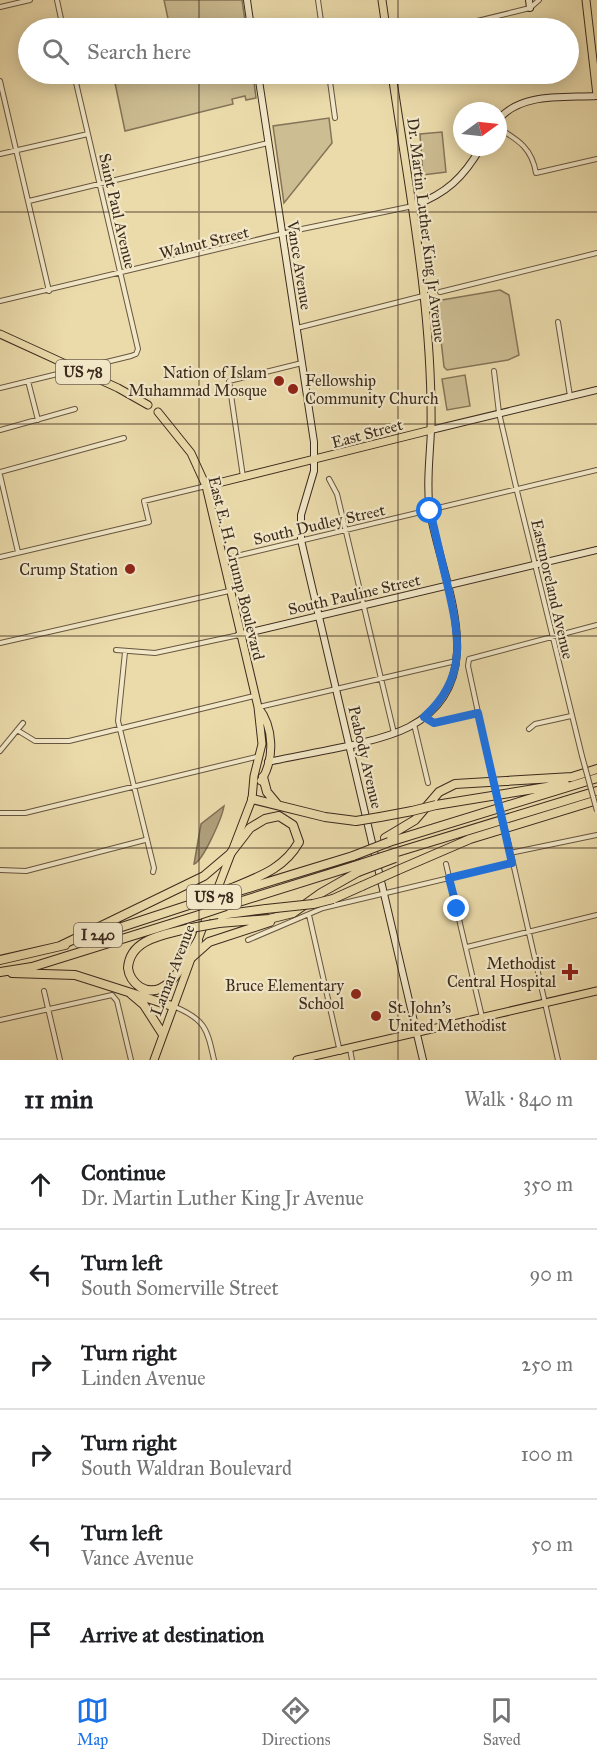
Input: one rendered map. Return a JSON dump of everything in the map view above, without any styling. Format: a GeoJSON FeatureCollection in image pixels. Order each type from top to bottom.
{"type":"FeatureCollection","features":[{"type":"Feature","properties":{"kind":"highway"},"geometry":{"type":"LineString","coordinates":[[387,840],[415,820],[439,792],[455,784],[472,781],[572,777],[597,769]]}},
{"type":"Feature","properties":{"kind":"highway"},"geometry":{"type":"LineString","coordinates":[[263,777],[267,792],[280,806]]}},
{"type":"Feature","properties":{"kind":"highway","name":"I 240"},"geometry":{"type":"LineString","coordinates":[[0,960],[60,946],[230,891],[313,868],[387,840],[597,778]]}},
{"type":"Feature","properties":{"kind":"highway"},"geometry":{"type":"LineString","coordinates":[[252,799],[356,821],[548,785],[578,783]]}},
{"type":"Feature","properties":{"kind":"highway"},"geometry":{"type":"LineString","coordinates":[[225,910],[597,791]]}},
{"type":"Feature","properties":{"kind":"highway"},"geometry":{"type":"LineString","coordinates":[[225,910],[266,909],[313,904],[333,899],[470,839],[597,800]]}},
{"type":"Feature","properties":{"kind":"highway"},"geometry":{"type":"LineString","coordinates":[[531,821],[597,806]]}},
{"type":"Feature","properties":{"kind":"highway"},"geometry":{"type":"LineString","coordinates":[[60,946],[204,876],[230,854],[250,828],[265,819],[279,816],[293,825],[298,842],[291,857],[273,870],[230,891]]}},
{"type":"Feature","properties":{"kind":"highway"},"geometry":{"type":"LineString","coordinates":[[191,958],[208,942],[293,913],[356,869]]}},
{"type":"Feature","properties":{"kind":"highway","name":"I 240"},"geometry":{"type":"LineString","coordinates":[[2,972],[32,968],[199,915],[225,910]]}},
{"type":"Feature","properties":{"kind":"highway"},"geometry":{"type":"LineString","coordinates":[[198,941],[170,982],[160,990],[146,991],[134,984],[128,968],[135,948],[151,939],[186,929],[219,923],[269,919],[293,913]]}},
{"type":"Feature","properties":{"kind":"highway"},"geometry":{"type":"LineString","coordinates":[[2,972],[17,975],[75,975],[172,1006]]}},
{"type":"Feature","properties":{"kind":"highway"},"geometry":{"type":"LineString","coordinates":[[125,990],[144,1005],[162,1034]]}},
{"type":"Feature","properties":{"kind":"main road"},"geometry":{"type":"LineString","coordinates":[[382,0],[385,18]]}},
{"type":"Feature","properties":{"kind":"main road"},"geometry":{"type":"LineString","coordinates":[[586,0],[597,95]]}},
{"type":"Feature","properties":{"kind":"main road","name":"Dr. Martin Luther King Jr Avenue"},"geometry":{"type":"LineString","coordinates":[[394,84],[413,206],[423,296],[431,388],[431,430]]}},
{"type":"Feature","properties":{"kind":"main road","name":"US 78"},"geometry":{"type":"LineString","coordinates":[[0,334],[78,369],[148,405]]}},
{"type":"Feature","properties":{"kind":"main road","name":"East E. H. Crump Boulevard"},"geometry":{"type":"LineString","coordinates":[[159,412],[191,453],[206,486],[239,635],[258,708],[262,744],[254,776],[255,789]]}},
{"type":"Feature","properties":{"kind":"main road","name":"East Street"},"geometry":{"type":"LineString","coordinates":[[206,486],[431,430]]}},
{"type":"Feature","properties":{"kind":"main road","name":"East E. H. Crump Boulevard"},"geometry":{"type":"LineString","coordinates":[[255,789],[263,777],[268,762],[270,735],[265,717],[258,708]]}},
{"type":"Feature","properties":{"kind":"main road","name":"Lamar Avenue"},"geometry":{"type":"LineString","coordinates":[[154,1060],[172,1006],[255,789]]}},
{"type":"Feature","properties":{"kind":"main road"},"geometry":{"type":"LineString","coordinates":[[297,1060],[340,1052],[597,991]]}},
{"type":"Feature","properties":{"kind":"street"},"geometry":{"type":"LineString","coordinates":[[0,7],[30,0]]}},
{"type":"Feature","properties":{"kind":"street"},"geometry":{"type":"LineString","coordinates":[[57,0],[61,18]]}},
{"type":"Feature","properties":{"kind":"street"},"geometry":{"type":"LineString","coordinates":[[247,0],[250,18]]}},
{"type":"Feature","properties":{"kind":"street"},"geometry":{"type":"LineString","coordinates":[[318,0],[321,18]]}},
{"type":"Feature","properties":{"kind":"street"},"geometry":{"type":"LineString","coordinates":[[483,18],[538,0]]}},
{"type":"Feature","properties":{"kind":"street"},"geometry":{"type":"LineString","coordinates":[[0,81],[49,291]]}},
{"type":"Feature","properties":{"kind":"street","name":"Saint Paul Avenue"},"geometry":{"type":"LineString","coordinates":[[76,84],[138,349],[136,354],[78,369]]}},
{"type":"Feature","properties":{"kind":"street","name":"Vance Avenue"},"geometry":{"type":"LineString","coordinates":[[259,84],[303,363],[315,460]]}},
{"type":"Feature","properties":{"kind":"street"},"geometry":{"type":"LineString","coordinates":[[331,84],[336,118]]}},
{"type":"Feature","properties":{"kind":"street"},"geometry":{"type":"LineString","coordinates":[[507,111],[527,101],[597,95]]}},
{"type":"Feature","properties":{"kind":"street"},"geometry":{"type":"LineString","coordinates":[[0,154],[88,134]]}},
{"type":"Feature","properties":{"kind":"street"},"geometry":{"type":"LineString","coordinates":[[507,134],[524,144],[534,160],[536,173],[597,159]]}},
{"type":"Feature","properties":{"kind":"street"},"geometry":{"type":"LineString","coordinates":[[28,201],[268,143]]}},
{"type":"Feature","properties":{"kind":"street"},"geometry":{"type":"LineString","coordinates":[[413,206],[436,196],[454,184],[476,156]]}},
{"type":"Feature","properties":{"kind":"street","name":"Walnut Street"},"geometry":{"type":"LineString","coordinates":[[0,301],[283,234],[413,206]]}},
{"type":"Feature","properties":{"kind":"street"},"geometry":{"type":"LineString","coordinates":[[440,292],[597,254]]}},
{"type":"Feature","properties":{"kind":"street"},"geometry":{"type":"LineString","coordinates":[[297,328],[423,296]]}},
{"type":"Feature","properties":{"kind":"street"},"geometry":{"type":"LineString","coordinates":[[558,322],[570,396]]}},
{"type":"Feature","properties":{"kind":"street"},"geometry":{"type":"LineString","coordinates":[[243,477],[229,381],[303,363]]}},
{"type":"Feature","properties":{"kind":"street"},"geometry":{"type":"LineString","coordinates":[[0,388],[78,369]]}},
{"type":"Feature","properties":{"kind":"street","name":"Eastmoreland Avenue"},"geometry":{"type":"LineString","coordinates":[[494,371],[499,413],[517,491],[571,716],[597,811]]}},
{"type":"Feature","properties":{"kind":"street"},"geometry":{"type":"LineString","coordinates":[[28,381],[38,420]]}},
{"type":"Feature","properties":{"kind":"street","name":"East Street"},"geometry":{"type":"LineString","coordinates":[[431,430],[597,390]]}},
{"type":"Feature","properties":{"kind":"street"},"geometry":{"type":"LineString","coordinates":[[0,430],[75,409]]}},
{"type":"Feature","properties":{"kind":"street","name":"Dr. Martin Luther King Jr Avenue"},"geometry":{"type":"LineString","coordinates":[[268,762],[394,733],[424,717],[447,690],[457,660],[458,638],[430,511],[431,430]]}},
{"type":"Feature","properties":{"kind":"street"},"geometry":{"type":"LineString","coordinates":[[0,557],[18,552],[0,474],[124,438]]}},
{"type":"Feature","properties":{"kind":"street","name":"Peabody Avenue"},"geometry":{"type":"LineString","coordinates":[[315,460],[301,515],[301,540],[423,1060]]}},
{"type":"Feature","properties":{"kind":"street","name":"South Dudley Street"},"geometry":{"type":"LineString","coordinates":[[222,560],[597,470]]}},
{"type":"Feature","properties":{"kind":"street"},"geometry":{"type":"LineString","coordinates":[[329,479],[335,489],[394,733]]}},
{"type":"Feature","properties":{"kind":"street","name":"East Street"},"geometry":{"type":"LineString","coordinates":[[18,552],[149,522],[144,501],[206,486]]}},
{"type":"Feature","properties":{"kind":"street","name":"South Pauline Street"},"geometry":{"type":"LineString","coordinates":[[116,650],[155,653],[319,617],[597,550]]}},
{"type":"Feature","properties":{"kind":"street"},"geometry":{"type":"LineString","coordinates":[[0,644],[229,591]]}},
{"type":"Feature","properties":{"kind":"street"},"geometry":{"type":"LineString","coordinates":[[558,1060],[490,768],[468,661],[471,658],[552,636],[597,626]]}},
{"type":"Feature","properties":{"kind":"street"},"geometry":{"type":"LineString","coordinates":[[125,652],[118,707],[119,730],[145,840],[154,868],[153,872]]}},
{"type":"Feature","properties":{"kind":"street"},"geometry":{"type":"LineString","coordinates":[[258,708],[457,660]]}},
{"type":"Feature","properties":{"kind":"street"},"geometry":{"type":"LineString","coordinates":[[17,729],[35,741],[46,743],[69,741],[254,696]]}},
{"type":"Feature","properties":{"kind":"street"},"geometry":{"type":"LineString","coordinates":[[424,717],[434,723],[478,713]]}},
{"type":"Feature","properties":{"kind":"street"},"geometry":{"type":"LineString","coordinates":[[530,729],[535,724],[571,716]]}},
{"type":"Feature","properties":{"kind":"street"},"geometry":{"type":"LineString","coordinates":[[0,751],[23,723]]}},
{"type":"Feature","properties":{"kind":"street"},"geometry":{"type":"LineString","coordinates":[[414,724],[428,783]]}},
{"type":"Feature","properties":{"kind":"street"},"geometry":{"type":"LineString","coordinates":[[0,813],[25,813],[260,756]]}},
{"type":"Feature","properties":{"kind":"street"},"geometry":{"type":"LineString","coordinates":[[510,853],[597,835]]}},
{"type":"Feature","properties":{"kind":"street"},"geometry":{"type":"LineString","coordinates":[[0,870],[26,872],[145,840]]}},
{"type":"Feature","properties":{"kind":"street"},"geometry":{"type":"LineString","coordinates":[[248,940],[323,908],[512,863]]}},
{"type":"Feature","properties":{"kind":"street"},"geometry":{"type":"LineString","coordinates":[[446,864],[482,1017]]}},
{"type":"Feature","properties":{"kind":"street"},"geometry":{"type":"LineString","coordinates":[[309,915],[340,1052]]}},
{"type":"Feature","properties":{"kind":"street"},"geometry":{"type":"LineString","coordinates":[[466,947],[597,915]]}},
{"type":"Feature","properties":{"kind":"street"},"geometry":{"type":"LineString","coordinates":[[44,991],[60,1060]]}},
{"type":"Feature","properties":{"kind":"street"},"geometry":{"type":"LineString","coordinates":[[0,1020],[112,995],[117,1001],[132,1060]]}},
{"type":"Feature","properties":{"kind":"street"},"geometry":{"type":"LineString","coordinates":[[172,1006],[191,1013],[208,1030],[214,1060]]}},
{"type":"Feature","properties":{"kind":"street"},"geometry":{"type":"LineString","coordinates":[[350,1049],[352,1060]]}},
{"type":"Feature","properties":{"kind":"shaded area"},"geometry":{"type":"Polygon","coordinates":[[[164,0],[242,0],[245,18],[168,18],[164,0]]]}},
{"type":"Feature","properties":{"kind":"shaded area"},"geometry":{"type":"Polygon","coordinates":[[[115,84],[254,84],[256,98],[246,100],[245,96],[232,99],[233,104],[125,131],[115,84]]]}},
{"type":"Feature","properties":{"kind":"shaded area"},"geometry":{"type":"Polygon","coordinates":[[[329,118],[332,143],[284,203],[273,126],[329,118]]]}},
{"type":"Feature","properties":{"kind":"shaded area"},"geometry":{"type":"Polygon","coordinates":[[[442,132],[446,172],[423,175],[420,134],[442,132]]]}},
{"type":"Feature","properties":{"kind":"shaded area"},"geometry":{"type":"Polygon","coordinates":[[[500,290],[509,295],[519,355],[508,360],[447,370],[444,367],[437,304],[442,300],[500,290]]]}},
{"type":"Feature","properties":{"kind":"shaded area"},"geometry":{"type":"Polygon","coordinates":[[[465,375],[470,406],[447,410],[442,379],[465,375]]]}},
{"type":"Feature","properties":{"kind":"shaded area"},"geometry":{"type":"Polygon","coordinates":[[[224,806],[207,847],[194,864],[201,824],[224,806]]]}},
{"type":"Feature","properties":{"kind":"place","name":"Nation of Islam Muhammad Mosque"},"geometry":{"type":"Point","coordinates":[279,381]}},
{"type":"Feature","properties":{"kind":"place","name":"Fellowship Community Church"},"geometry":{"type":"Point","coordinates":[293,389]}},
{"type":"Feature","properties":{"kind":"place","name":"Crump Station"},"geometry":{"type":"Point","coordinates":[130,569]}},
{"type":"Feature","properties":{"kind":"place","name":"Methodist Central Hospital"},"geometry":{"type":"Point","coordinates":[570,972]}},
{"type":"Feature","properties":{"kind":"place","name":"Bruce Elementary School"},"geometry":{"type":"Point","coordinates":[356,994]}},
{"type":"Feature","properties":{"kind":"place","name":"St. John's United Methodist"},"geometry":{"type":"Point","coordinates":[376,1016]}},
{"type":"Feature","properties":{"kind":"route"},"geometry":{"type":"LineString","coordinates":[[430,511],[456,621],[459,646],[455,670],[447,690],[442,699],[424,717],[434,723],[478,713],[512,863],[449,878],[457,909]]}}]}
